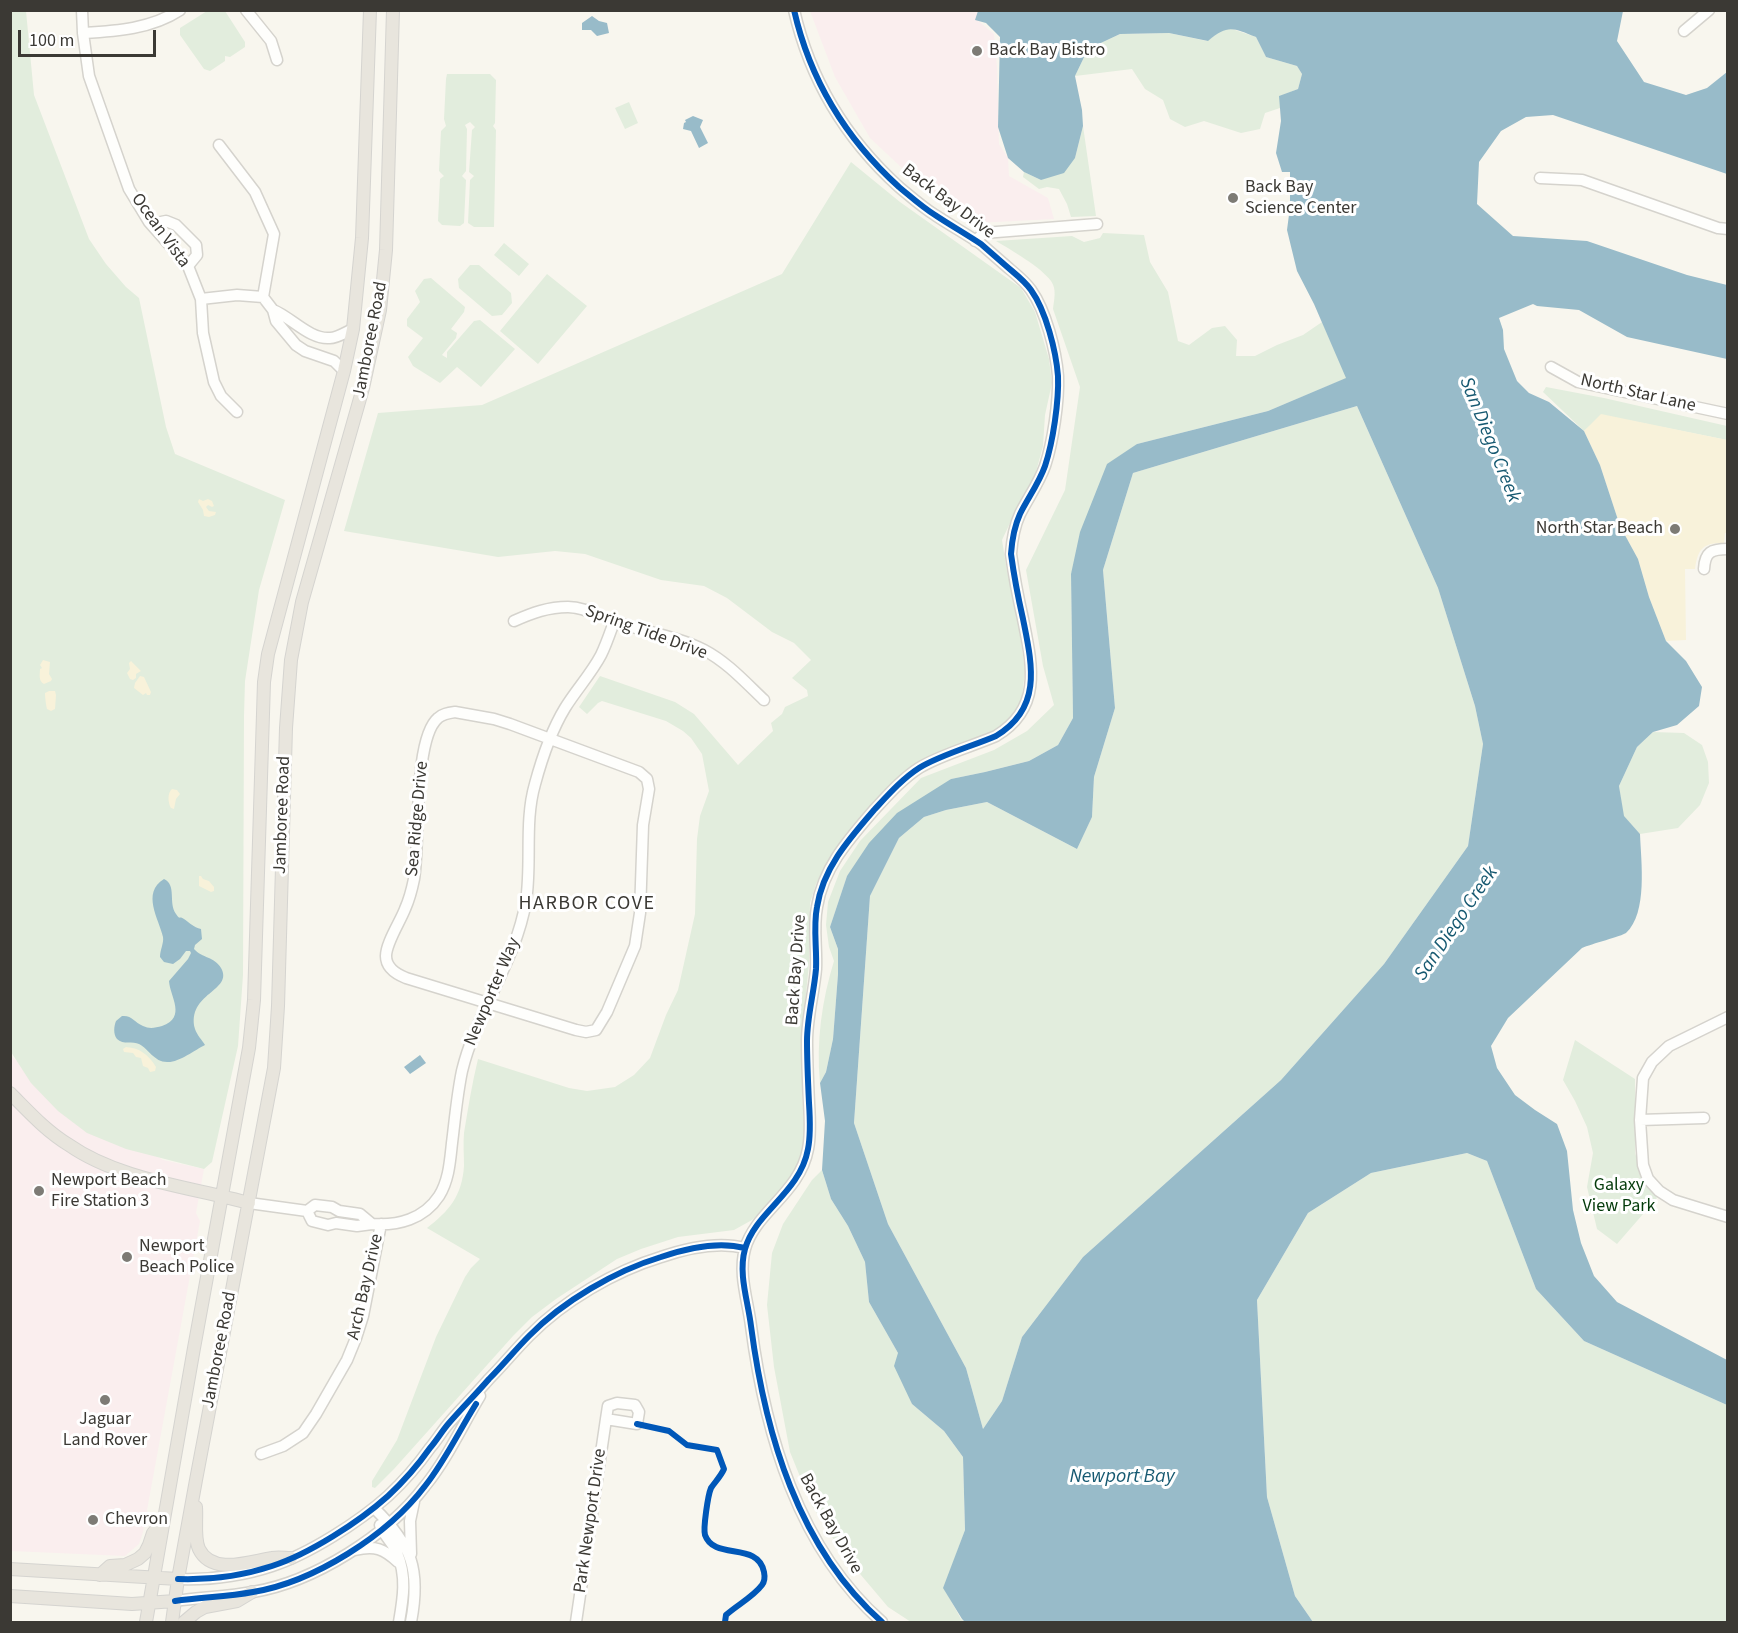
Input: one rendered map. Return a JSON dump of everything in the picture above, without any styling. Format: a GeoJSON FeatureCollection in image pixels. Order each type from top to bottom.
{"type":"FeatureCollection","features":[{"type":"Feature","properties":{"kind":"main road","name":"Jamboree Road"},"geometry":{"type":"LineString","coordinates":[[146,1623],[249,1048],[254,1000],[264,682],[268,654],[344,371],[353,329],[362,238],[370,10]]}},
{"type":"Feature","properties":{"kind":"main road","name":"Jamboree Road"},"geometry":{"type":"LineString","coordinates":[[172,1623],[196,1480],[274,1068],[278,1006],[286,728],[291,660],[302,602],[363,387],[380,310],[386,250],[393,10]]}},
{"type":"Feature","properties":{"kind":"main road"},"geometry":{"type":"LineString","coordinates":[[10,1092],[36,1120],[70,1146],[107,1166],[145,1178],[249,1203]]}},
{"type":"Feature","properties":{"kind":"main road"},"geometry":{"type":"LineString","coordinates":[[196,1480],[197,1542],[199,1549],[206,1557],[222,1564],[232,1565],[273,1558],[291,1558]]}},
{"type":"Feature","properties":{"kind":"main road"},"geometry":{"type":"LineString","coordinates":[[100,1575],[110,1566],[126,1565],[138,1559],[145,1553],[153,1533],[163,1522]]}},
{"type":"Feature","properties":{"kind":"main road"},"geometry":{"type":"LineString","coordinates":[[10,1569],[178,1578]]}},
{"type":"Feature","properties":{"kind":"main road"},"geometry":{"type":"LineString","coordinates":[[184,1623],[205,1607],[237,1601],[252,1592]]}},
{"type":"Feature","properties":{"kind":"main road"},"geometry":{"type":"LineString","coordinates":[[10,1596],[94,1602],[175,1601]]}},
{"type":"Feature","properties":{"kind":"street","name":"Ocean Vista"},"geometry":{"type":"LineString","coordinates":[[82,10],[82,33],[89,76],[122,170],[135,200],[151,224],[188,266],[201,298],[203,333],[214,382],[221,396],[237,412]]}},
{"type":"Feature","properties":{"kind":"street"},"geometry":{"type":"LineString","coordinates":[[82,33],[146,26],[180,10]]}},
{"type":"Feature","properties":{"kind":"street"},"geometry":{"type":"LineString","coordinates":[[246,10],[271,41],[277,60]]}},
{"type":"Feature","properties":{"kind":"street","name":"Back Bay Drive"},"geometry":{"type":"LineString","coordinates":[[794,10],[813,70],[833,109],[865,153],[899,186],[932,213],[975,240],[1016,273],[1031,290],[1044,318],[1058,375],[1057,403],[1047,459],[1037,485],[1020,515],[1012,540],[1011,554],[1031,662],[1030,691],[1018,718],[1004,731],[930,763],[906,778],[882,801],[851,837],[831,866],[820,892],[816,914],[816,961],[807,1039],[810,1121],[808,1149],[801,1172],[758,1226],[746,1248],[743,1265],[756,1365],[788,1483],[837,1574],[856,1598],[882,1623]]}},
{"type":"Feature","properties":{"kind":"street"},"geometry":{"type":"LineString","coordinates":[[1684,31],[1709,10]]}},
{"type":"Feature","properties":{"kind":"street"},"geometry":{"type":"LineString","coordinates":[[219,145],[255,192],[274,234],[263,297],[273,310],[276,321],[296,345],[305,351],[334,361],[344,371]]}},
{"type":"Feature","properties":{"kind":"street"},"geometry":{"type":"LineString","coordinates":[[1540,178],[1582,180],[1718,228],[1728,229]]}},
{"type":"Feature","properties":{"kind":"street"},"geometry":{"type":"LineString","coordinates":[[151,224],[171,222],[196,245],[197,255],[188,266]]}},
{"type":"Feature","properties":{"kind":"street"},"geometry":{"type":"LineString","coordinates":[[975,240],[984,233],[1097,224]]}},
{"type":"Feature","properties":{"kind":"street"},"geometry":{"type":"LineString","coordinates":[[201,298],[237,295],[263,297]]}},
{"type":"Feature","properties":{"kind":"street"},"geometry":{"type":"LineString","coordinates":[[273,310],[284,314],[311,334],[330,338],[353,329]]}},
{"type":"Feature","properties":{"kind":"street"},"geometry":{"type":"LineString","coordinates":[[305,351],[311,334]]}},
{"type":"Feature","properties":{"kind":"street","name":"North Star Lane"},"geometry":{"type":"LineString","coordinates":[[1551,367],[1578,382],[1728,414]]}},
{"type":"Feature","properties":{"kind":"street"},"geometry":{"type":"LineString","coordinates":[[1704,569],[1707,554],[1728,549]]}},
{"type":"Feature","properties":{"kind":"street","name":"Spring Tide Drive"},"geometry":{"type":"LineString","coordinates":[[514,621],[550,608],[570,607],[588,610],[614,622],[684,642],[703,650],[723,662],[764,700]]}},
{"type":"Feature","properties":{"kind":"street","name":"Newporter Way"},"geometry":{"type":"LineString","coordinates":[[307,1211],[312,1221],[328,1225],[336,1223],[357,1226],[396,1224],[408,1221],[430,1207],[443,1188],[449,1166],[462,1071],[472,1039],[506,964],[522,920],[528,885],[531,803],[534,786],[549,740],[566,706],[601,656],[614,622]]}},
{"type":"Feature","properties":{"kind":"street","name":"Sea Ridge Drive"},"geometry":{"type":"LineString","coordinates":[[487,1003],[396,974],[389,966],[386,956],[406,908],[414,878],[418,791],[424,750],[436,718],[455,712],[494,719],[549,740]]}},
{"type":"Feature","properties":{"kind":"street"},"geometry":{"type":"LineString","coordinates":[[487,1003],[576,1030],[586,1032],[596,1030],[607,1012],[635,946],[641,904],[643,825],[649,789],[647,779],[639,772],[549,740]]}},
{"type":"Feature","properties":{"kind":"street"},"geometry":{"type":"LineString","coordinates":[[1728,1017],[1669,1046],[1652,1062],[1643,1078],[1640,1120],[1643,1165],[1648,1179],[1659,1191],[1673,1200],[1728,1217]]}},
{"type":"Feature","properties":{"kind":"street"},"geometry":{"type":"LineString","coordinates":[[1640,1120],[1704,1118]]}},
{"type":"Feature","properties":{"kind":"street","name":"Newporter Way"},"geometry":{"type":"LineString","coordinates":[[249,1203],[307,1211],[315,1204],[360,1214],[376,1224]]}},
{"type":"Feature","properties":{"kind":"street"},"geometry":{"type":"LineString","coordinates":[[336,1223],[339,1211]]}},
{"type":"Feature","properties":{"kind":"street","name":"Arch Bay Drive"},"geometry":{"type":"LineString","coordinates":[[261,1454],[283,1446],[303,1433],[322,1405],[347,1360],[363,1316],[376,1224]]}},
{"type":"Feature","properties":{"kind":"street"},"geometry":{"type":"LineString","coordinates":[[178,1578],[196,1579],[233,1575],[274,1566],[329,1538],[374,1508],[390,1494],[430,1449],[448,1424],[530,1335],[564,1306],[595,1287],[630,1268],[669,1254],[731,1244],[746,1248]]}},
{"type":"Feature","properties":{"kind":"street"},"geometry":{"type":"LineString","coordinates":[[175,1601],[252,1592],[285,1584],[352,1551],[386,1527],[425,1486],[493,1376]]}},
{"type":"Feature","properties":{"kind":"street","name":"Park Newport Drive"},"geometry":{"type":"LineString","coordinates":[[576,1623],[606,1419]]}},
{"type":"Feature","properties":{"kind":"street"},"geometry":{"type":"LineString","coordinates":[[411,1623],[416,1585],[411,1557],[410,1521],[415,1498]]}},
{"type":"Feature","properties":{"kind":"street"},"geometry":{"type":"LineString","coordinates":[[374,1508],[386,1527],[401,1564],[404,1591],[399,1623]]}},
{"type":"Feature","properties":{"kind":"street"},"geometry":{"type":"LineString","coordinates":[[386,1527],[404,1544],[411,1557]]}},
{"type":"Feature","properties":{"kind":"street"},"geometry":{"type":"LineString","coordinates":[[352,1551],[363,1548],[378,1549],[389,1553],[401,1564]]}},
{"type":"Feature","properties":{"kind":"shaded area"},"geometry":{"type":"Polygon","coordinates":[[[810,11],[980,11],[977,20],[994,34],[999,144],[1008,158],[1009,176],[1048,198],[1054,219],[976,223],[918,183],[870,138],[835,77],[810,11]]]}},
{"type":"Feature","properties":{"kind":"shaded area"},"geometry":{"type":"Polygon","coordinates":[[[10,1052],[13,1058],[163,1160],[204,1169],[196,1213],[200,1221],[143,1532],[139,1544],[125,1556],[11,1551],[10,1052]]]}},
{"type":"Feature","properties":{"kind":"green space"},"geometry":{"type":"Polygon","coordinates":[[[10,11],[26,11],[34,95],[89,239],[106,264],[139,298],[166,427],[175,454],[285,500],[259,590],[245,681],[243,975],[238,1046],[212,1162],[204,1169],[126,1149],[87,1133],[58,1111],[31,1083],[11,1052],[10,11]]]}},
{"type":"Feature","properties":{"kind":"green space"},"geometry":{"type":"Polygon","coordinates":[[[207,11],[225,11],[245,42],[245,47],[230,57],[225,56],[225,61],[210,71],[204,69],[180,35],[180,28],[207,11]]]}},
{"type":"Feature","properties":{"kind":"green space"},"geometry":{"type":"Polygon","coordinates":[[[1229,28],[1256,37],[1266,57],[1297,66],[1302,74],[1298,89],[1280,96],[1280,108],[1265,113],[1260,129],[1241,133],[1204,121],[1185,127],[1170,119],[1163,100],[1145,89],[1132,69],[1075,76],[1088,49],[1120,34],[1169,33],[1207,41],[1220,31],[1229,28]]]}},
{"type":"Feature","properties":{"kind":"green space"},"geometry":{"type":"Polygon","coordinates":[[[447,74],[490,74],[496,80],[495,123],[493,126],[496,130],[494,227],[474,227],[468,223],[470,180],[474,176],[469,172],[472,130],[475,127],[470,122],[465,125],[467,129],[466,171],[462,176],[466,180],[464,223],[460,226],[442,225],[438,221],[440,179],[444,176],[439,171],[441,131],[446,126],[444,119],[447,74]]]}},
{"type":"Feature","properties":{"kind":"green space"},"geometry":{"type":"Polygon","coordinates":[[[629,102],[638,123],[625,129],[615,108],[629,102]]]}},
{"type":"Feature","properties":{"kind":"green space"},"geometry":{"type":"Polygon","coordinates":[[[1083,126],[1096,216],[1071,217],[1059,189],[1047,187],[1039,189],[1023,177],[1024,172],[1041,180],[1075,158],[1083,126]]]}},
{"type":"Feature","properties":{"kind":"green space"},"geometry":{"type":"Polygon","coordinates":[[[851,162],[900,202],[1021,288],[1035,312],[1049,359],[1052,383],[1045,415],[1043,446],[1033,483],[1019,504],[1002,540],[1025,671],[1022,697],[1016,711],[1007,722],[995,730],[920,761],[894,782],[843,840],[816,884],[810,903],[809,964],[802,1034],[805,1140],[796,1172],[768,1206],[752,1220],[734,1230],[678,1237],[641,1249],[617,1259],[556,1299],[532,1317],[513,1336],[394,1469],[375,1488],[372,1487],[372,1481],[397,1440],[436,1337],[465,1277],[480,1259],[427,1228],[453,1202],[463,1177],[464,1133],[478,1059],[569,1088],[587,1091],[615,1087],[634,1075],[650,1058],[678,990],[695,914],[697,839],[700,816],[709,791],[702,754],[691,738],[666,721],[602,701],[587,714],[579,707],[600,676],[675,702],[694,714],[738,765],[773,731],[771,723],[782,714],[785,707],[808,696],[807,690],[792,678],[811,660],[794,643],[772,632],[727,598],[704,586],[661,580],[585,554],[555,551],[498,557],[344,531],[378,413],[482,405],[782,274],[851,162]]]}},
{"type":"Feature","properties":{"kind":"green space"},"geometry":{"type":"Polygon","coordinates":[[[1103,233],[1144,235],[1150,262],[1168,292],[1178,341],[1189,345],[1212,328],[1225,326],[1237,340],[1236,356],[1255,356],[1303,335],[1322,322],[1347,378],[1268,411],[1137,444],[1071,574],[1073,718],[1058,745],[1029,761],[951,779],[847,876],[830,927],[838,949],[838,974],[833,1039],[826,1072],[820,1083],[821,1021],[834,961],[829,947],[826,925],[828,902],[840,871],[860,841],[921,778],[994,750],[1027,731],[1054,705],[1043,666],[1026,570],[1065,490],[1080,387],[1053,309],[1055,295],[1053,284],[1033,265],[996,241],[1072,236],[1084,242],[1100,238],[1103,233]]]}},
{"type":"Feature","properties":{"kind":"green space"},"geometry":{"type":"Polygon","coordinates":[[[504,243],[529,264],[519,276],[494,255],[504,243]]]}},
{"type":"Feature","properties":{"kind":"green space"},"geometry":{"type":"Polygon","coordinates":[[[470,265],[479,265],[511,293],[512,303],[502,315],[492,316],[459,288],[458,279],[470,265]]]}},
{"type":"Feature","properties":{"kind":"green space"},"geometry":{"type":"Polygon","coordinates":[[[547,274],[587,306],[538,364],[500,331],[547,274]]]}},
{"type":"Feature","properties":{"kind":"green space"},"geometry":{"type":"Polygon","coordinates":[[[431,278],[465,307],[464,312],[451,329],[457,333],[456,338],[442,355],[447,358],[447,352],[474,321],[480,320],[515,349],[481,387],[457,367],[440,383],[413,366],[408,357],[423,338],[407,326],[407,319],[420,302],[415,291],[424,279],[431,278]]]}},
{"type":"Feature","properties":{"kind":"green space"},"geometry":{"type":"Polygon","coordinates":[[[1546,387],[1727,426],[1727,440],[1602,415],[1584,431],[1543,392],[1546,387]]]}},
{"type":"Feature","properties":{"kind":"green space"},"geometry":{"type":"Polygon","coordinates":[[[1357,406],[1438,588],[1475,706],[1483,744],[1468,846],[1384,964],[1281,1080],[1083,1257],[1022,1337],[1002,1401],[983,1429],[966,1368],[888,1224],[854,1123],[870,896],[899,838],[924,817],[946,810],[987,802],[1077,849],[1092,817],[1094,777],[1115,708],[1103,570],[1133,473],[1357,406]]]}},
{"type":"Feature","properties":{"kind":"green space"},"geometry":{"type":"Polygon","coordinates":[[[1653,732],[1684,733],[1702,745],[1708,762],[1709,783],[1700,805],[1678,828],[1640,834],[1623,816],[1619,786],[1637,747],[1653,732]]]}},
{"type":"Feature","properties":{"kind":"green space","name":"Galaxy View Park"},"geometry":{"type":"Polygon","coordinates":[[[1575,1040],[1635,1079],[1635,1153],[1643,1176],[1657,1198],[1617,1244],[1597,1229],[1587,1187],[1593,1153],[1587,1127],[1563,1080],[1575,1040]]]}},
{"type":"Feature","properties":{"kind":"green space"},"geometry":{"type":"Polygon","coordinates":[[[1467,1153],[1487,1161],[1536,1289],[1584,1341],[1727,1405],[1727,1622],[1313,1622],[1295,1596],[1267,1497],[1257,1300],[1308,1213],[1371,1173],[1467,1153]]]}},
{"type":"Feature","properties":{"kind":"green space"},"geometry":{"type":"Polygon","coordinates":[[[822,1170],[831,1199],[848,1226],[865,1262],[869,1302],[898,1353],[912,1404],[944,1431],[963,1457],[965,1530],[944,1588],[961,1619],[965,1622],[911,1622],[888,1607],[844,1555],[812,1506],[790,1452],[774,1367],[767,1305],[772,1253],[783,1224],[812,1180],[822,1170]]]}},
{"type":"Feature","properties":{"kind":"sand","name":"North Star Beach"},"geometry":{"type":"Polygon","coordinates":[[[1601,414],[1727,440],[1727,533],[1725,533],[1724,543],[1711,544],[1703,548],[1698,556],[1695,569],[1685,569],[1686,640],[1666,641],[1649,597],[1638,559],[1620,526],[1600,465],[1584,431],[1601,414]]]}},
{"type":"Feature","properties":{"kind":"sand"},"geometry":{"type":"Polygon","coordinates":[[[199,499],[212,501],[214,506],[206,507],[209,511],[216,512],[215,515],[204,516],[198,502],[199,499]]]}},
{"type":"Feature","properties":{"kind":"sand"},"geometry":{"type":"Polygon","coordinates":[[[43,660],[50,662],[49,674],[52,679],[44,684],[40,677],[42,668],[40,665],[43,660]]]}},
{"type":"Feature","properties":{"kind":"sand"},"geometry":{"type":"Polygon","coordinates":[[[131,661],[141,671],[133,680],[127,673],[131,661]]]}},
{"type":"Feature","properties":{"kind":"sand"},"geometry":{"type":"Polygon","coordinates":[[[140,676],[144,677],[151,692],[150,695],[146,693],[143,695],[134,688],[140,676]]]}},
{"type":"Feature","properties":{"kind":"sand"},"geometry":{"type":"Polygon","coordinates":[[[55,691],[56,695],[55,709],[51,711],[47,709],[45,699],[45,693],[55,691]]]}},
{"type":"Feature","properties":{"kind":"sand"},"geometry":{"type":"Polygon","coordinates":[[[172,789],[177,790],[180,794],[176,799],[174,809],[171,808],[169,801],[169,793],[172,789]]]}},
{"type":"Feature","properties":{"kind":"sand"},"geometry":{"type":"Polygon","coordinates":[[[199,876],[209,881],[214,891],[211,892],[199,886],[199,876]]]}},
{"type":"Feature","properties":{"kind":"sand"},"geometry":{"type":"Polygon","coordinates":[[[126,1047],[136,1049],[147,1056],[156,1067],[155,1071],[150,1072],[143,1066],[141,1058],[136,1057],[133,1053],[124,1052],[123,1049],[126,1047]]]}},
{"type":"Feature","properties":{"kind":"water","name":"Newport Bay"},"geometry":{"type":"Polygon","coordinates":[[[978,11],[1623,11],[1617,41],[1644,82],[1686,95],[1707,88],[1727,72],[1727,174],[1553,115],[1526,117],[1501,131],[1479,162],[1477,204],[1513,236],[1587,241],[1687,275],[1727,285],[1727,359],[1627,337],[1579,310],[1533,304],[1499,318],[1503,330],[1504,349],[1517,381],[1529,393],[1549,402],[1584,431],[1600,465],[1620,526],[1638,559],[1649,597],[1666,641],[1686,661],[1702,687],[1699,706],[1677,725],[1653,732],[1637,747],[1619,786],[1624,816],[1640,834],[1642,886],[1638,913],[1633,924],[1626,933],[1582,948],[1508,1018],[1491,1046],[1497,1068],[1515,1095],[1557,1124],[1567,1151],[1573,1210],[1581,1243],[1594,1276],[1617,1302],[1727,1360],[1727,1405],[1584,1341],[1536,1289],[1487,1161],[1467,1153],[1371,1173],[1308,1213],[1257,1300],[1267,1497],[1295,1596],[1313,1622],[965,1622],[943,1588],[965,1530],[963,1457],[944,1431],[912,1404],[894,1366],[898,1353],[869,1302],[865,1262],[848,1226],[831,1199],[822,1170],[825,1121],[820,1083],[826,1072],[833,1039],[838,974],[838,949],[830,927],[847,876],[869,843],[897,813],[951,779],[1029,761],[1058,745],[1073,718],[1071,574],[1080,532],[1107,464],[1137,444],[1268,411],[1346,378],[1297,271],[1287,230],[1290,207],[1290,172],[1282,172],[1276,153],[1281,121],[1279,96],[1298,89],[1302,74],[1297,66],[1266,57],[1256,37],[1231,29],[1221,32],[1208,41],[1169,33],[1120,34],[1088,49],[1075,76],[1083,126],[1075,158],[1064,173],[1041,180],[1024,172],[1008,158],[998,127],[1000,37],[986,23],[975,20],[978,11]],[[1357,406],[1133,473],[1103,570],[1115,708],[1094,777],[1092,817],[1077,849],[987,802],[924,817],[899,838],[870,896],[854,1123],[888,1224],[966,1368],[983,1429],[1002,1401],[1022,1337],[1083,1257],[1281,1080],[1384,964],[1468,846],[1483,744],[1475,706],[1438,588],[1357,406]]]}},
{"type":"Feature","properties":{"kind":"water"},"geometry":{"type":"Polygon","coordinates":[[[592,16],[607,23],[609,33],[597,36],[591,30],[582,30],[582,23],[592,16]]]}},
{"type":"Feature","properties":{"kind":"water"},"geometry":{"type":"Polygon","coordinates":[[[693,116],[703,120],[700,127],[708,143],[699,148],[691,131],[683,129],[685,120],[693,116]]]}},
{"type":"Feature","properties":{"kind":"water"},"geometry":{"type":"Polygon","coordinates":[[[164,879],[170,885],[176,914],[179,918],[201,929],[202,939],[194,949],[218,964],[223,976],[221,982],[197,1008],[194,1017],[195,1029],[205,1045],[171,1062],[155,1058],[139,1044],[119,1041],[114,1030],[116,1021],[122,1016],[150,1028],[162,1026],[174,1017],[175,1006],[169,981],[191,953],[186,951],[173,964],[164,962],[160,957],[163,937],[155,914],[153,899],[157,885],[164,879]]]}},
{"type":"Feature","properties":{"kind":"water"},"geometry":{"type":"Polygon","coordinates":[[[420,1055],[426,1063],[410,1074],[404,1067],[420,1055]]]}},
{"type":"Feature","properties":{"kind":"cycle path"},"geometry":{"type":"LineString","coordinates":[[794,10],[801,36],[820,84],[862,149],[899,187],[930,212],[981,244],[1031,290],[1049,332],[1058,376],[1053,434],[1048,456],[1040,478],[1018,519],[1011,549],[1031,668],[1028,699],[1011,725],[996,736],[937,759],[907,777],[865,821],[831,867],[820,893],[816,915],[816,969],[807,1041],[810,1126],[808,1149],[796,1178],[750,1236],[743,1258],[744,1288],[757,1366],[776,1447],[790,1486],[807,1524],[828,1560],[853,1592],[882,1622]]}},
{"type":"Feature","properties":{"kind":"cycle path"},"geometry":{"type":"LineString","coordinates":[[178,1579],[225,1577],[272,1566],[302,1554],[363,1516],[405,1479],[449,1423],[529,1336],[558,1311],[590,1289],[626,1270],[681,1251],[713,1245],[745,1248]]}},
{"type":"Feature","properties":{"kind":"cycle path"},"geometry":{"type":"LineString","coordinates":[[175,1601],[243,1594],[276,1587],[300,1578],[348,1554],[391,1522],[425,1486],[476,1404]]}},
{"type":"Feature","properties":{"kind":"cycle path"},"geometry":{"type":"LineString","coordinates":[[637,1424],[669,1431],[687,1445],[717,1450],[724,1469],[711,1488],[705,1519],[705,1535],[710,1543],[717,1547],[754,1557],[760,1563],[765,1576],[764,1582],[758,1589],[726,1615],[725,1622]]}},
{"type":"Feature","properties":{"kind":"place","name":"Back Bay Bistro"},"geometry":{"type":"Point","coordinates":[977,51]}},
{"type":"Feature","properties":{"kind":"place","name":"Back Bay Science Center"},"geometry":{"type":"Point","coordinates":[1233,198]}},
{"type":"Feature","properties":{"kind":"place","name":"North Star Beach"},"geometry":{"type":"Point","coordinates":[1675,529]}},
{"type":"Feature","properties":{"kind":"place","name":"Newport Beach Fire Station 3"},"geometry":{"type":"Point","coordinates":[39,1191]}},
{"type":"Feature","properties":{"kind":"place","name":"Newport Beach Police"},"geometry":{"type":"Point","coordinates":[127,1257]}},
{"type":"Feature","properties":{"kind":"place","name":"Jaguar Land Rover"},"geometry":{"type":"Point","coordinates":[105,1400]}},
{"type":"Feature","properties":{"kind":"place","name":"Chevron"},"geometry":{"type":"Point","coordinates":[93,1520]}},
{"type":"Feature","properties":{"kind":"district","name":"HARBOR COVE"},"geometry":{"type":"Point","coordinates":[587,905]}},
{"type":"Feature","properties":{"kind":"water label","name":"San Diego Creek"},"geometry":{"type":"Point","coordinates":[1489,440]}},
{"type":"Feature","properties":{"kind":"water label","name":"San Diego Creek"},"geometry":{"type":"Point","coordinates":[1457,924]}}]}
